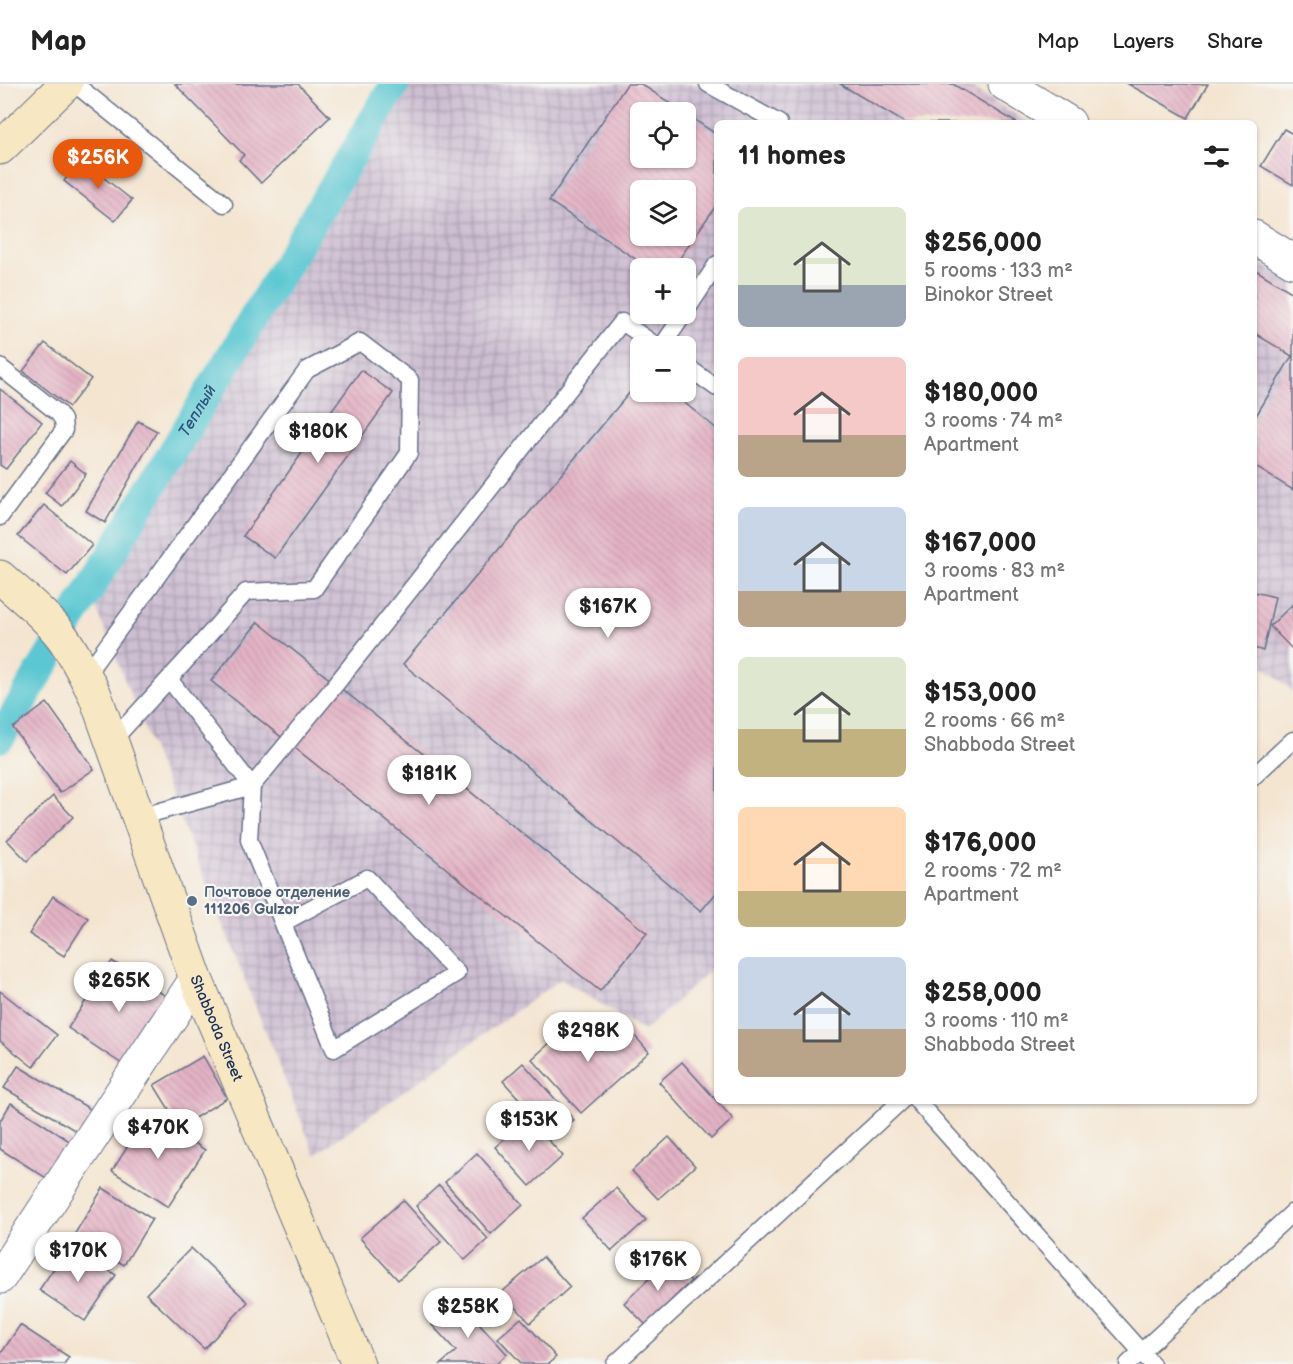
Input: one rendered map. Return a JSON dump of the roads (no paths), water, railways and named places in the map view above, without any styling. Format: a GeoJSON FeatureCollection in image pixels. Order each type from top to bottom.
{"type":"FeatureCollection","features":[{"type":"Feature","properties":{"kind":"street"},"geometry":{"type":"LineString","coordinates":[[0,148],[66,84]]}},
{"type":"Feature","properties":{"kind":"street"},"geometry":{"type":"LineString","coordinates":[[1005,84],[1064,120]]}},
{"type":"Feature","properties":{"kind":"street"},"geometry":{"type":"LineString","coordinates":[[1257,239],[1293,261]]}},
{"type":"Feature","properties":{"kind":"street","name":"Shabboda Street"},"geometry":{"type":"LineString","coordinates":[[0,577],[48,620],[63,638],[95,695],[196,979],[358,1364]]}},
{"type":"Feature","properties":{"kind":"street"},"geometry":{"type":"LineString","coordinates":[[0,1277],[196,979]]}},
{"type":"Feature","properties":{"kind":"lane"},"geometry":{"type":"LineString","coordinates":[[75,84],[224,204]]}},
{"type":"Feature","properties":{"kind":"lane"},"geometry":{"type":"LineString","coordinates":[[708,84],[774,120]]}},
{"type":"Feature","properties":{"kind":"lane"},"geometry":{"type":"LineString","coordinates":[[696,296],[714,268]]}},
{"type":"Feature","properties":{"kind":"lane"},"geometry":{"type":"LineString","coordinates":[[139,817],[252,786],[336,684],[622,322],[642,336]]}},
{"type":"Feature","properties":{"kind":"lane"},"geometry":{"type":"LineString","coordinates":[[85,676],[307,370],[360,342],[410,380],[409,453],[314,589],[246,592],[112,741]]}},
{"type":"Feature","properties":{"kind":"lane"},"geometry":{"type":"LineString","coordinates":[[0,367],[58,412],[63,420],[64,430],[0,517]]}},
{"type":"Feature","properties":{"kind":"lane"},"geometry":{"type":"LineString","coordinates":[[696,373],[714,386]]}},
{"type":"Feature","properties":{"kind":"lane"},"geometry":{"type":"LineString","coordinates":[[169,679],[252,786],[249,840],[334,1049],[457,973],[367,878],[283,923]]}},
{"type":"Feature","properties":{"kind":"lane"},"geometry":{"type":"LineString","coordinates":[[1257,773],[1293,741]]}},
{"type":"Feature","properties":{"kind":"lane"},"geometry":{"type":"LineString","coordinates":[[615,1364],[898,1104]]}},
{"type":"Feature","properties":{"kind":"lane"},"geometry":{"type":"LineString","coordinates":[[921,1104],[1146,1358]]}},
{"type":"Feature","properties":{"kind":"lane"},"geometry":{"type":"LineString","coordinates":[[1128,1364],[1146,1358],[1293,1212]]}},
{"type":"Feature","properties":{"kind":"waterway","name":"Теплый"},"geometry":{"type":"LineString","coordinates":[[0,738],[395,84]]}},
{"type":"Feature","properties":{"kind":"place","name":"Почтовое отделение 111206 Gulzor"},"geometry":{"type":"Point","coordinates":[192,901]}}]}
